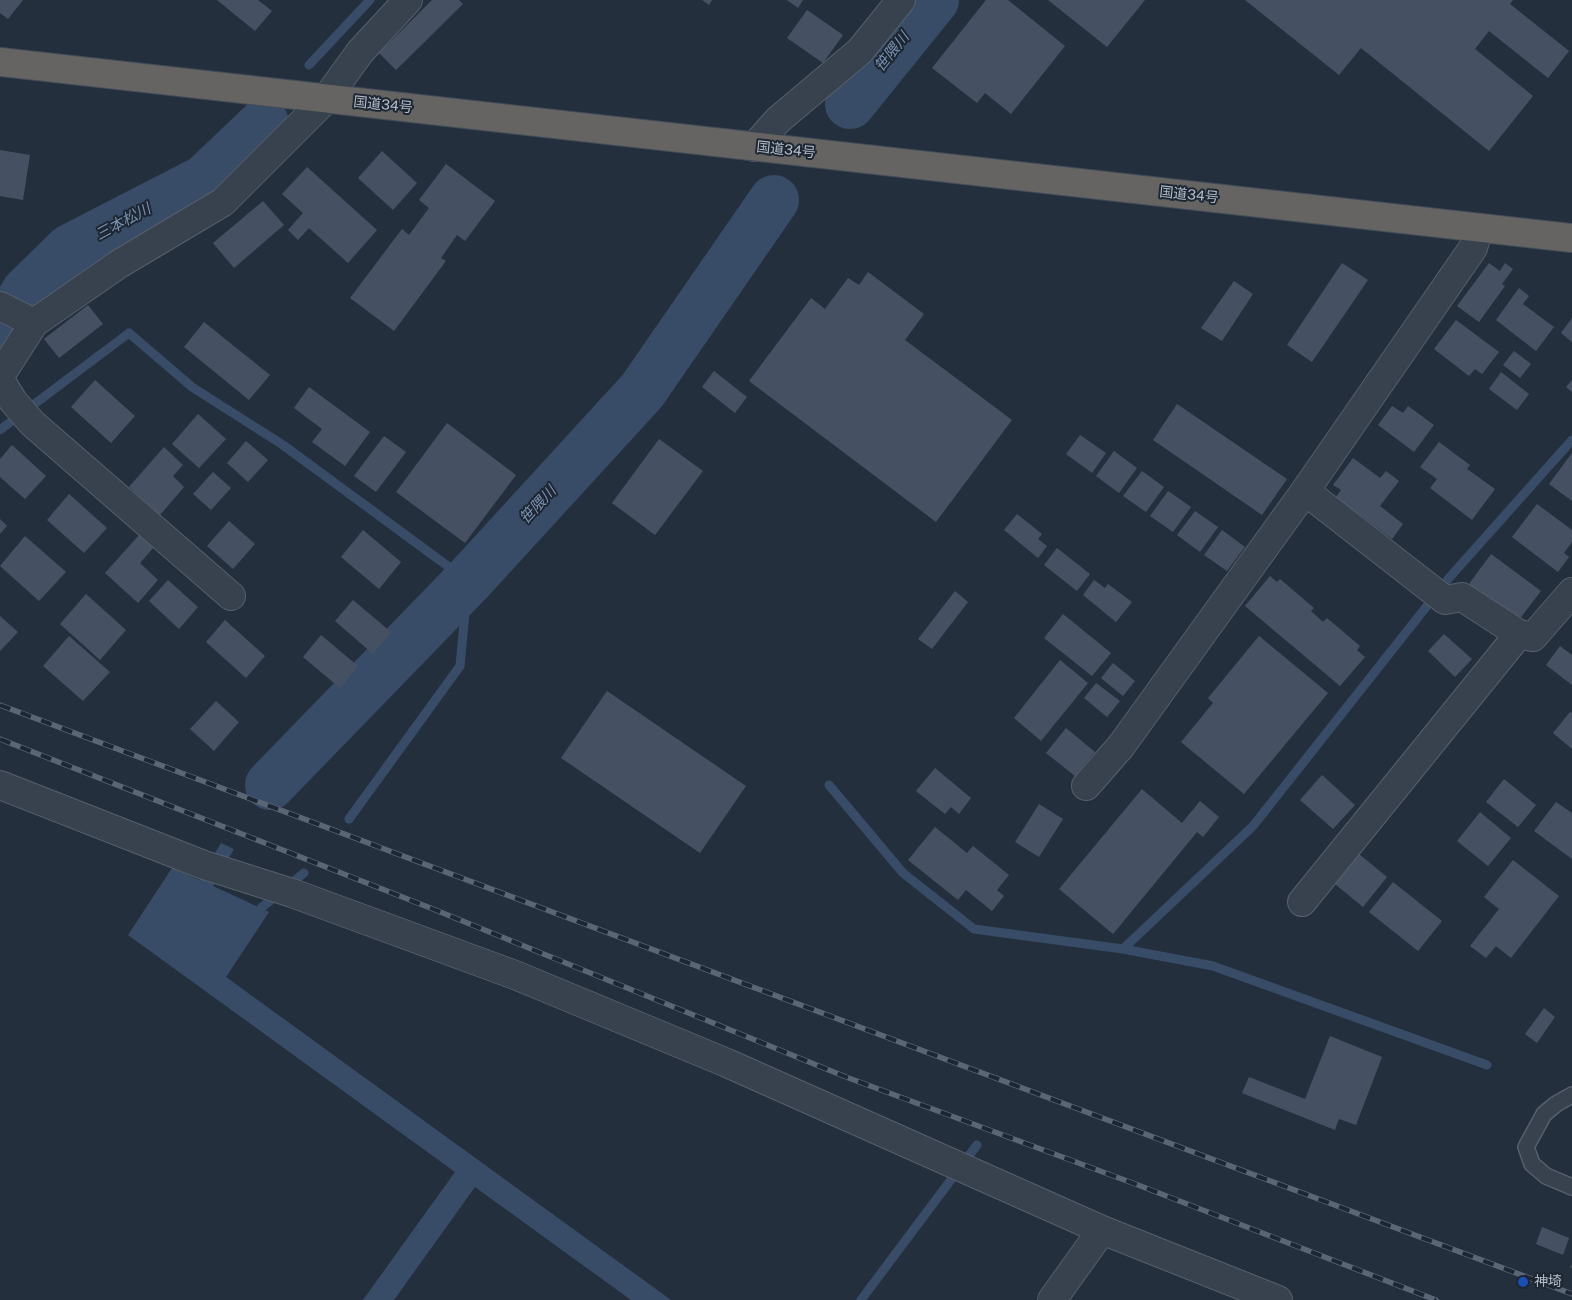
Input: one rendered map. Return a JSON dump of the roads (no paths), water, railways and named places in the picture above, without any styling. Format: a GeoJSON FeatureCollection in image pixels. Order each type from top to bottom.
{"type":"FeatureCollection","features":[{"type":"Feature","properties":{"kind":"highway","name":"国道34号"},"geometry":{"type":"LineString","coordinates":[[0,62],[1572,238]]}},
{"type":"Feature","properties":{"kind":"street"},"geometry":{"type":"LineString","coordinates":[[231,596],[32,423],[4,386],[34,323],[119,264],[223,202],[326,99],[360,52],[408,0]]}},
{"type":"Feature","properties":{"kind":"street"},"geometry":{"type":"LineString","coordinates":[[754,147],[778,120],[860,51],[901,0]]}},
{"type":"Feature","properties":{"kind":"street"},"geometry":{"type":"LineString","coordinates":[[1086,786],[1121,746],[1305,491],[1473,248],[1479,228]]}},
{"type":"Feature","properties":{"kind":"street"},"geometry":{"type":"LineString","coordinates":[[0,306],[34,323]]}},
{"type":"Feature","properties":{"kind":"street"},"geometry":{"type":"LineString","coordinates":[[1305,491],[1438,594],[1462,597],[1519,634],[1532,638],[1572,592]]}},
{"type":"Feature","properties":{"kind":"street"},"geometry":{"type":"LineString","coordinates":[[1302,902],[1519,634]]}},
{"type":"Feature","properties":{"kind":"street"},"geometry":{"type":"LineString","coordinates":[[0,785],[215,868],[283,890],[515,975],[727,1062],[1102,1230],[1278,1300]]}},
{"type":"Feature","properties":{"kind":"street"},"geometry":{"type":"LineString","coordinates":[[1052,1300],[1102,1230]]}},
{"type":"Feature","properties":{"kind":"lane"},"geometry":{"type":"LineString","coordinates":[[1572,1095],[1556,1104],[1544,1114],[1526,1146],[1532,1164],[1546,1176],[1572,1187]]}},
{"type":"Feature","properties":{"kind":"water"},"geometry":{"type":"Polygon","coordinates":[[[221,843],[234,849],[213,886],[269,912],[226,977],[671,1300],[631,1300],[475,1187],[394,1300],[363,1300],[455,1172],[128,935],[172,868],[199,880],[221,843]]]}},
{"type":"Feature","properties":{"kind":"waterway","name":"三本松川"},"geometry":{"type":"LineString","coordinates":[[309,65],[370,0]]}},
{"type":"Feature","properties":{"kind":"waterway","name":"笹隈川"},"geometry":{"type":"LineString","coordinates":[[850,104],[934,0]]}},
{"type":"Feature","properties":{"kind":"waterway","name":"三本松川"},"geometry":{"type":"LineString","coordinates":[[0,337],[26,292],[70,249],[204,180],[264,123]]}},
{"type":"Feature","properties":{"kind":"waterway","name":"笹隈川"},"geometry":{"type":"LineString","coordinates":[[270,785],[468,581],[642,391],[774,200]]}},
{"type":"Feature","properties":{"kind":"waterway"},"geometry":{"type":"LineString","coordinates":[[0,430],[129,333],[192,387],[283,445],[468,581],[460,666],[349,819]]}},
{"type":"Feature","properties":{"kind":"waterway"},"geometry":{"type":"LineString","coordinates":[[1123,949],[1253,826],[1449,578],[1572,440]]}},
{"type":"Feature","properties":{"kind":"waterway"},"geometry":{"type":"LineString","coordinates":[[829,785],[903,873],[974,929],[1123,949],[1213,966],[1487,1065]]}},
{"type":"Feature","properties":{"kind":"waterway"},"geometry":{"type":"LineString","coordinates":[[261,908],[304,873]]}},
{"type":"Feature","properties":{"kind":"waterway"},"geometry":{"type":"LineString","coordinates":[[861,1300],[977,1145]]}},
{"type":"Feature","properties":{"kind":"railway"},"geometry":{"type":"LineString","coordinates":[[0,705],[1572,1294]]}},
{"type":"Feature","properties":{"kind":"railway"},"geometry":{"type":"LineString","coordinates":[[0,739],[433,909],[846,1077],[1138,1185],[1436,1300]]}},
{"type":"Feature","properties":{"kind":"place","name":"神埼"},"geometry":{"type":"Point","coordinates":[1523,1282]}}]}
